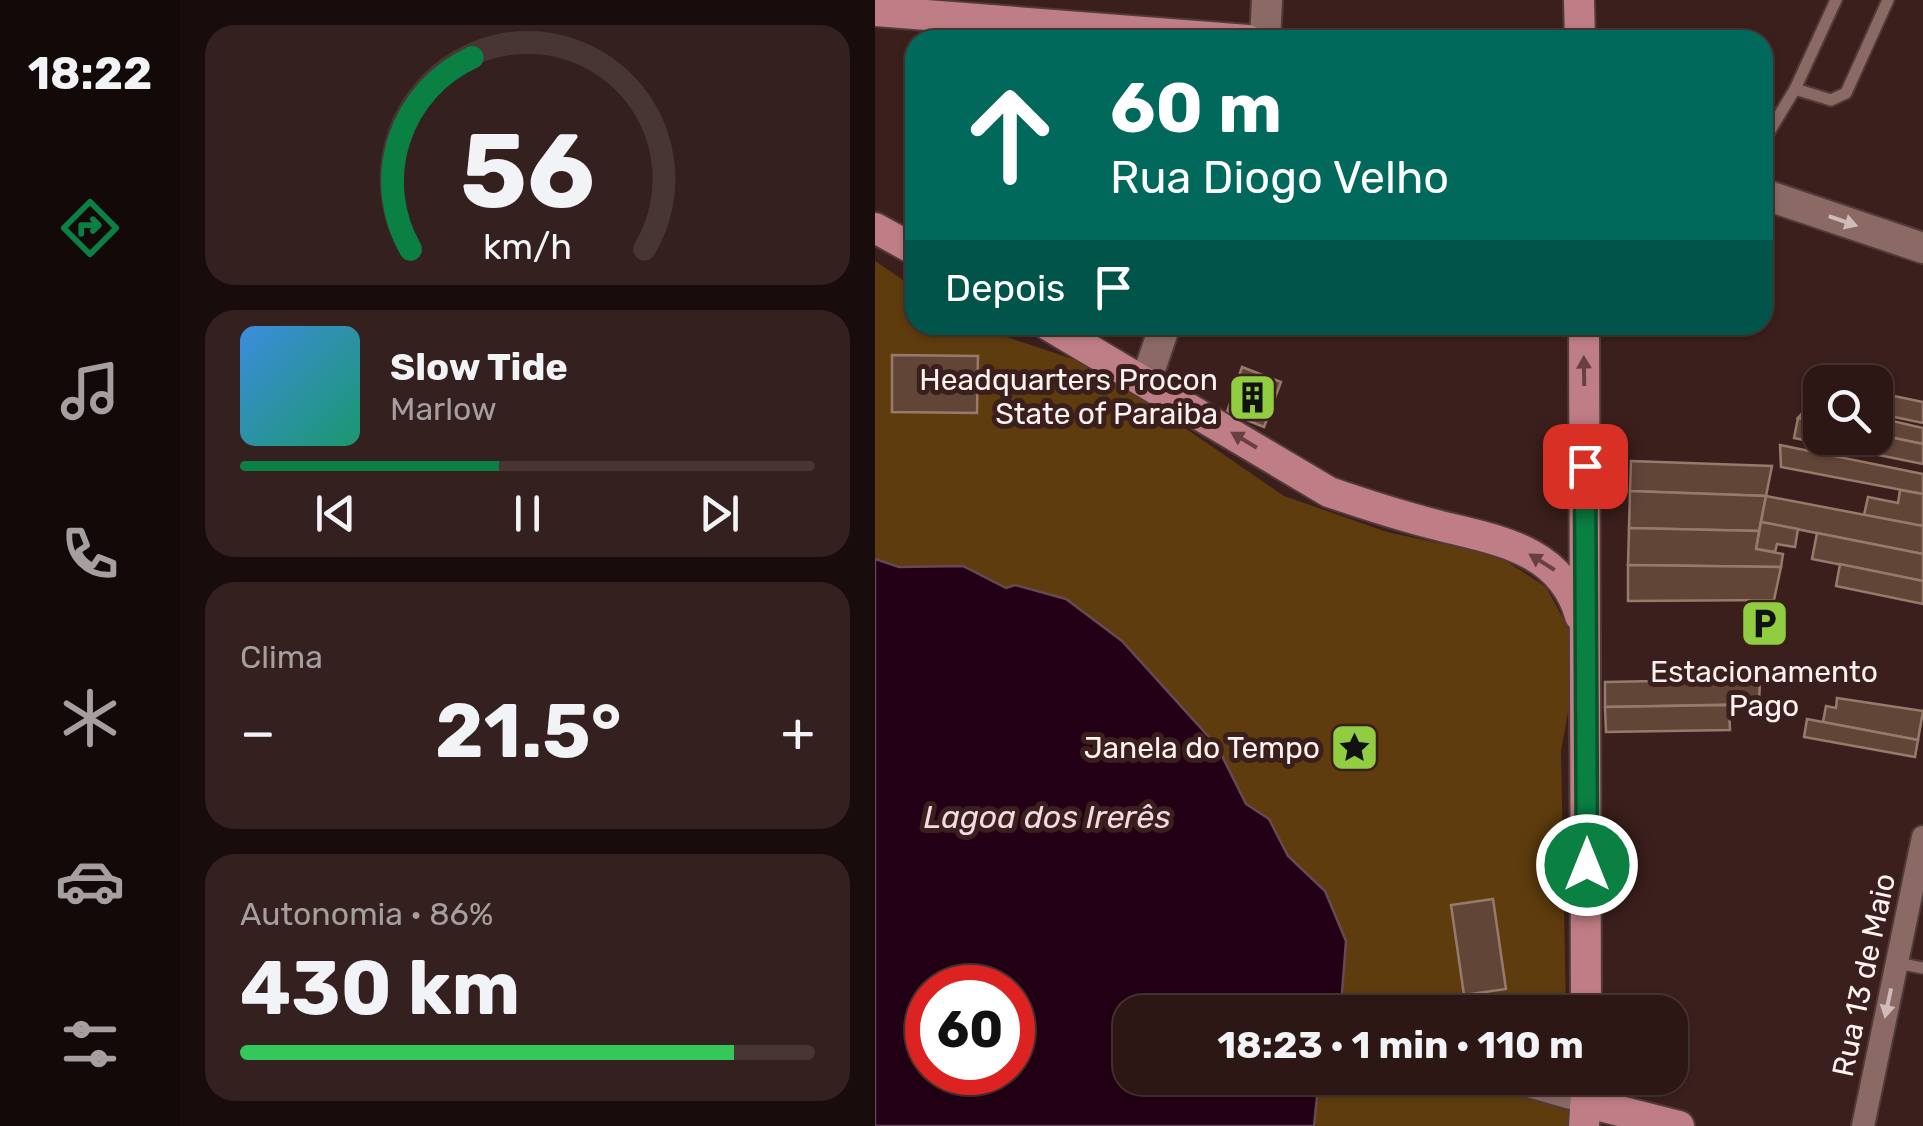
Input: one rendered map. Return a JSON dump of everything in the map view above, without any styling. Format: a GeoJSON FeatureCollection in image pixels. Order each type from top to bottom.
{"type":"FeatureCollection","features":[{"type":"Feature","properties":{"kind":"main road"},"geometry":{"type":"LineString","coordinates":[[1579,0],[1580,30]]}},
{"type":"Feature","properties":{"kind":"main road"},"geometry":{"type":"LineString","coordinates":[[875,11],[1119,30]]}},
{"type":"Feature","properties":{"kind":"main road"},"geometry":{"type":"LineString","coordinates":[[875,228],[905,244]]}},
{"type":"Feature","properties":{"kind":"main road"},"geometry":{"type":"LineString","coordinates":[[1065,335],[1329,492],[1381,510],[1498,538],[1547,563],[1573,592],[1587,643]]}},
{"type":"Feature","properties":{"kind":"main road"},"geometry":{"type":"LineString","coordinates":[[1583,335],[1586,995]]}},
{"type":"Feature","properties":{"kind":"main road"},"geometry":{"type":"LineString","coordinates":[[1586,1102],[1679,1126]]}},
{"type":"Feature","properties":{"kind":"street"},"geometry":{"type":"LineString","coordinates":[[1266,30],[1267,0]]}},
{"type":"Feature","properties":{"kind":"street"},"geometry":{"type":"LineString","coordinates":[[1773,197],[1923,248]]}},
{"type":"Feature","properties":{"kind":"street"},"geometry":{"type":"LineString","coordinates":[[1145,381],[1161,335]]}},
{"type":"Feature","properties":{"kind":"street","name":"Rua 13 de Maio"},"geometry":{"type":"LineString","coordinates":[[1863,1126],[1919,874],[1923,837]]}},
{"type":"Feature","properties":{"kind":"street"},"geometry":{"type":"LineString","coordinates":[[1561,1095],[1586,1102]]}},
{"type":"Feature","properties":{"kind":"lane"},"geometry":{"type":"LineString","coordinates":[[1773,125],[1795,89],[1837,0]]}},
{"type":"Feature","properties":{"kind":"lane"},"geometry":{"type":"LineString","coordinates":[[1795,89],[1831,100],[1846,93],[1888,0]]}},
{"type":"Feature","properties":{"kind":"lane"},"geometry":{"type":"LineString","coordinates":[[1897,963],[1923,968]]}},
{"type":"Feature","properties":{"kind":"shaded area"},"geometry":{"type":"Polygon","coordinates":[[[875,261],[905,281],[905,335],[1001,335],[1096,367],[1284,496],[1387,532],[1442,544],[1484,547],[1546,587],[1571,633],[1573,684],[1561,751],[1566,995],[1113,995],[1113,1095],[1568,1095],[1569,1126],[875,1126],[875,261]]]}},
{"type":"Feature","properties":{"kind":"water","name":"Lagoa dos Irerês"},"geometry":{"type":"Polygon","coordinates":[[[875,559],[899,567],[963,566],[1006,588],[1015,585],[1066,599],[1122,641],[1217,746],[1246,804],[1269,819],[1288,856],[1325,891],[1346,941],[1342,993],[1113,995],[1113,1095],[1317,1095],[1314,1126],[875,1126],[875,559]]]}},
{"type":"Feature","properties":{"kind":"building"},"geometry":{"type":"Polygon","coordinates":[[[892,355],[978,356],[977,413],[892,412],[892,355]]]}},
{"type":"Feature","properties":{"kind":"building","name":"Headquarters Procon State of Paraiba"},"geometry":{"type":"Polygon","coordinates":[[[1242,367],[1281,382],[1264,427],[1227,412],[1242,367]]]}},
{"type":"Feature","properties":{"kind":"building"},"geometry":{"type":"Polygon","coordinates":[[[1893,396],[1923,402],[1923,423],[1893,417],[1893,396]]]}},
{"type":"Feature","properties":{"kind":"building"},"geometry":{"type":"Polygon","coordinates":[[[1798,418],[1803,419],[1803,440],[1794,438],[1798,418]]]}},
{"type":"Feature","properties":{"kind":"building"},"geometry":{"type":"Polygon","coordinates":[[[1893,421],[1923,428],[1923,444],[1893,438],[1893,421]]]}},
{"type":"Feature","properties":{"kind":"building"},"geometry":{"type":"Polygon","coordinates":[[[1893,438],[1923,444],[1923,464],[1878,455],[1893,455],[1893,438]]]}},
{"type":"Feature","properties":{"kind":"building"},"geometry":{"type":"Polygon","coordinates":[[[1780,445],[1803,450],[1803,455],[1829,455],[1923,474],[1923,494],[1781,467],[1780,445]]]}},
{"type":"Feature","properties":{"kind":"building"},"geometry":{"type":"Polygon","coordinates":[[[1631,461],[1772,466],[1766,496],[1630,491],[1631,461]]]}},
{"type":"Feature","properties":{"kind":"building"},"geometry":{"type":"Polygon","coordinates":[[[1900,490],[1923,494],[1923,526],[1864,515],[1868,497],[1898,503],[1900,490]]]}},
{"type":"Feature","properties":{"kind":"building"},"geometry":{"type":"Polygon","coordinates":[[[1630,491],[1766,496],[1759,531],[1629,528],[1630,491]]]}},
{"type":"Feature","properties":{"kind":"building"},"geometry":{"type":"Polygon","coordinates":[[[1766,496],[1923,526],[1923,554],[1761,522],[1766,496]]]}},
{"type":"Feature","properties":{"kind":"building"},"geometry":{"type":"Polygon","coordinates":[[[1761,522],[1798,529],[1795,547],[1777,544],[1775,552],[1756,549],[1761,522]]]}},
{"type":"Feature","properties":{"kind":"building"},"geometry":{"type":"Polygon","coordinates":[[[1629,528],[1759,531],[1756,549],[1783,554],[1781,567],[1628,565],[1629,528]]]}},
{"type":"Feature","properties":{"kind":"building"},"geometry":{"type":"Polygon","coordinates":[[[1817,533],[1923,554],[1923,581],[1812,559],[1817,533]]]}},
{"type":"Feature","properties":{"kind":"building"},"geometry":{"type":"Polygon","coordinates":[[[1840,564],[1923,581],[1923,604],[1836,586],[1840,564]]]}},
{"type":"Feature","properties":{"kind":"building"},"geometry":{"type":"Polygon","coordinates":[[[1628,565],[1781,567],[1774,600],[1628,601],[1628,565]]]}},
{"type":"Feature","properties":{"kind":"building"},"geometry":{"type":"Polygon","coordinates":[[[1760,679],[1759,704],[1605,707],[1605,682],[1760,679]]]}},
{"type":"Feature","properties":{"kind":"building"},"geometry":{"type":"Polygon","coordinates":[[[1837,698],[1923,711],[1918,740],[1823,722],[1826,706],[1836,708],[1837,698]]]}},
{"type":"Feature","properties":{"kind":"building"},"geometry":{"type":"Polygon","coordinates":[[[1729,705],[1730,730],[1606,732],[1605,707],[1729,705]]]}},
{"type":"Feature","properties":{"kind":"building"},"geometry":{"type":"Polygon","coordinates":[[[1807,719],[1918,740],[1915,757],[1804,737],[1807,719]]]}},
{"type":"Feature","properties":{"kind":"building"},"geometry":{"type":"Polygon","coordinates":[[[1493,899],[1506,989],[1464,995],[1451,905],[1493,899]]]}},
{"type":"Feature","properties":{"kind":"place","name":"Headquarters Procon State of Paraiba"},"geometry":{"type":"Point","coordinates":[1253,397]}},
{"type":"Feature","properties":{"kind":"place","name":"Estacionamento Pago"},"geometry":{"type":"Point","coordinates":[1764,623]}},
{"type":"Feature","properties":{"kind":"place","name":"Janela do Tempo"},"geometry":{"type":"Point","coordinates":[1355,748]}},
{"type":"Feature","properties":{"kind":"route"},"geometry":{"type":"LineString","coordinates":[[1585,466],[1587,865]]}}]}
